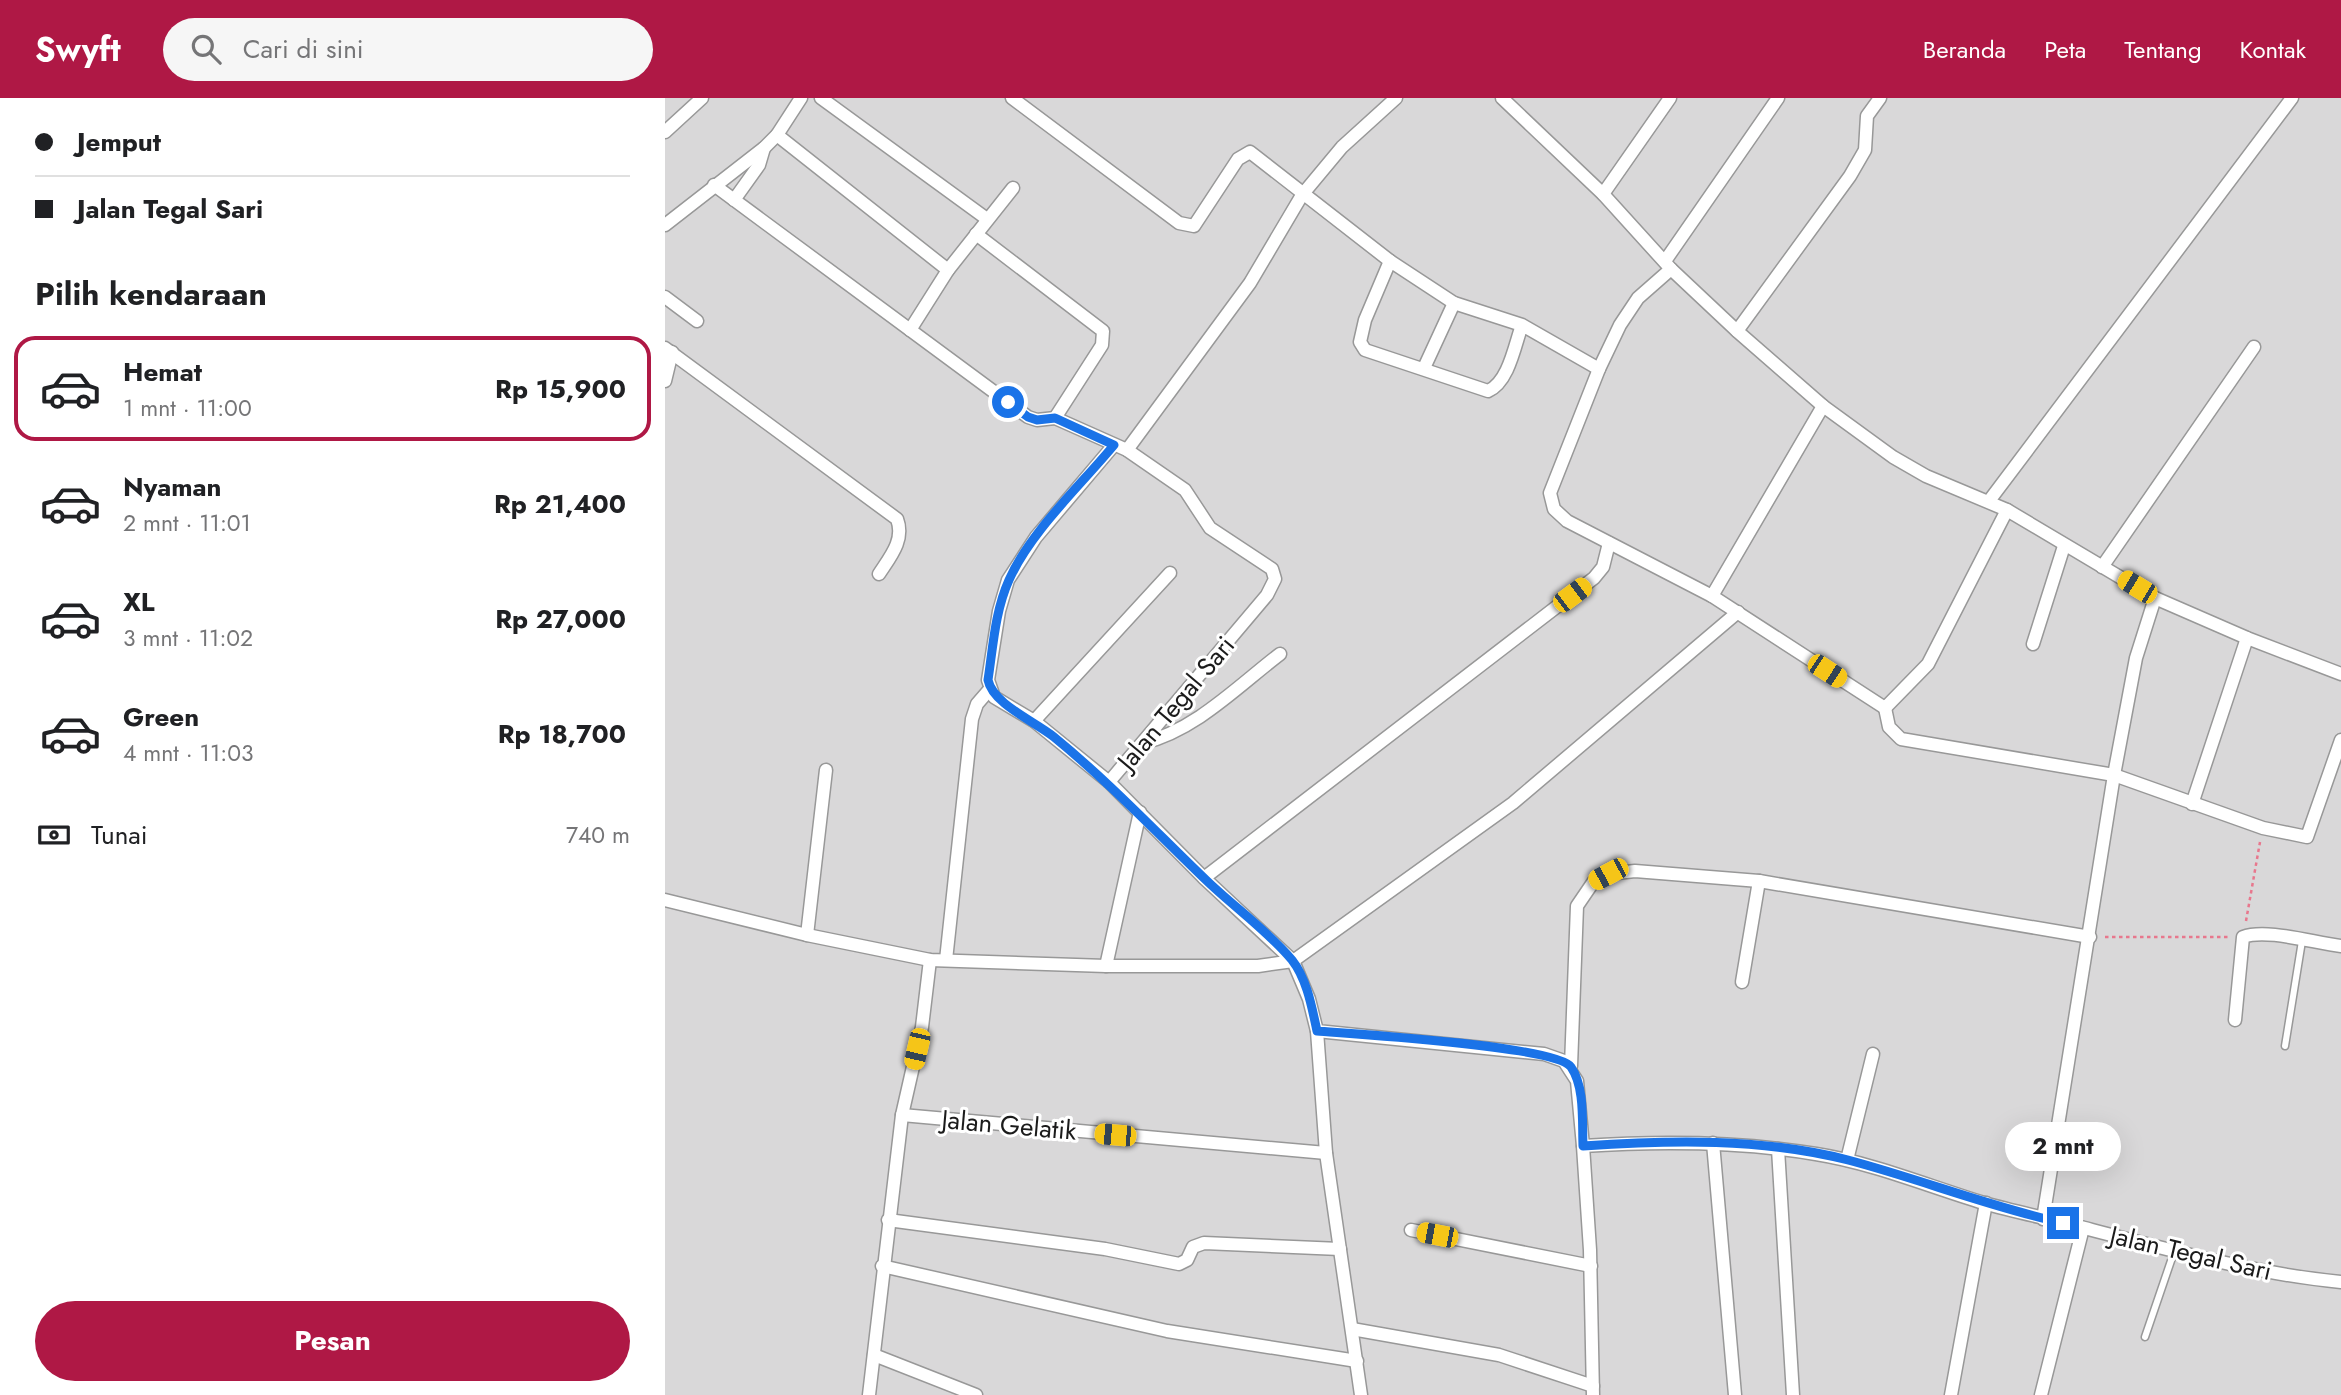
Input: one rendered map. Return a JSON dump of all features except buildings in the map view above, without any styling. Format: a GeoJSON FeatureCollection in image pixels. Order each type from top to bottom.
{"type":"FeatureCollection","features":[{"type":"Feature","properties":{"kind":"street"},"geometry":{"type":"LineString","coordinates":[[665,132],[702,98]]}},
{"type":"Feature","properties":{"kind":"street"},"geometry":{"type":"LineString","coordinates":[[821,98],[987,219]]}},
{"type":"Feature","properties":{"kind":"street"},"geometry":{"type":"LineString","coordinates":[[1012,98],[1186,226],[1194,226],[1243,153],[1255,154],[1302,195],[1391,261],[1454,303],[1522,324],[1599,369]]}},
{"type":"Feature","properties":{"kind":"street"},"geometry":{"type":"LineString","coordinates":[[1109,782],[1034,721],[994,697],[990,689],[988,680],[999,611],[1009,580],[1036,537],[1121,448],[1250,283],[1302,195],[1342,147],[1396,98]]}},
{"type":"Feature","properties":{"kind":"street"},"geometry":{"type":"LineString","coordinates":[[1502,98],[1603,194],[1668,265],[1737,331],[1823,406],[1910,468],[2007,510],[2064,546],[2155,597],[2247,638],[2341,674]]}},
{"type":"Feature","properties":{"kind":"street"},"geometry":{"type":"LineString","coordinates":[[1603,194],[1670,98]]}},
{"type":"Feature","properties":{"kind":"street"},"geometry":{"type":"LineString","coordinates":[[1778,98],[1668,265],[1633,305],[1599,369],[1550,494],[1558,514],[1712,596],[1885,708],[1889,727],[1901,739],[2114,775],[2263,828],[2304,837],[2310,835],[2341,740]]}},
{"type":"Feature","properties":{"kind":"street"},"geometry":{"type":"LineString","coordinates":[[1737,331],[1850,176],[1865,150],[1867,117],[1880,98]]}},
{"type":"Feature","properties":{"kind":"street"},"geometry":{"type":"LineString","coordinates":[[1989,501],[2291,98]]}},
{"type":"Feature","properties":{"kind":"street"},"geometry":{"type":"LineString","coordinates":[[665,225],[764,148],[777,135],[799,99]]}},
{"type":"Feature","properties":{"kind":"street"},"geometry":{"type":"LineString","coordinates":[[777,135],[949,270]]}},
{"type":"Feature","properties":{"kind":"street"},"geometry":{"type":"LineString","coordinates":[[734,200],[756,171],[764,148]]}},
{"type":"Feature","properties":{"kind":"street"},"geometry":{"type":"LineString","coordinates":[[714,185],[1028,417],[1037,420],[1055,418],[1121,448]]}},
{"type":"Feature","properties":{"kind":"street"},"geometry":{"type":"LineString","coordinates":[[910,330],[975,234],[1013,188]]}},
{"type":"Feature","properties":{"kind":"street"},"geometry":{"type":"LineString","coordinates":[[975,234],[1103,331],[1103,345],[1055,418]]}},
{"type":"Feature","properties":{"kind":"street"},"geometry":{"type":"LineString","coordinates":[[1391,261],[1365,320],[1360,342],[1365,350],[1424,368],[1478,390],[1494,389],[1504,374],[1522,324]]}},
{"type":"Feature","properties":{"kind":"street"},"geometry":{"type":"LineString","coordinates":[[665,298],[697,321]]}},
{"type":"Feature","properties":{"kind":"street"},"geometry":{"type":"LineString","coordinates":[[1424,368],[1454,303]]}},
{"type":"Feature","properties":{"kind":"street"},"geometry":{"type":"LineString","coordinates":[[2102,567],[2254,347]]}},
{"type":"Feature","properties":{"kind":"street"},"geometry":{"type":"LineString","coordinates":[[665,381],[668,350]]}},
{"type":"Feature","properties":{"kind":"street"},"geometry":{"type":"LineString","coordinates":[[668,350],[897,519],[900,535],[897,546],[879,574]]}},
{"type":"Feature","properties":{"kind":"street"},"geometry":{"type":"LineString","coordinates":[[1712,596],[1823,406]]}},
{"type":"Feature","properties":{"kind":"street","name":"Jalan Tegal Sari"},"geometry":{"type":"LineString","coordinates":[[1121,448],[1185,490],[1210,528],[1272,569],[1275,579],[1273,586],[1226,646],[1109,782],[1204,878],[1293,961],[1309,999],[1317,1031],[1326,1153],[1361,1395]]}},
{"type":"Feature","properties":{"kind":"street"},"geometry":{"type":"LineString","coordinates":[[1885,708],[1928,664],[2007,510]]}},
{"type":"Feature","properties":{"kind":"street"},"geometry":{"type":"LineString","coordinates":[[1204,878],[1594,579],[1603,567],[1609,543]]}},
{"type":"Feature","properties":{"kind":"street"},"geometry":{"type":"LineString","coordinates":[[2033,645],[2064,546]]}},
{"type":"Feature","properties":{"kind":"street"},"geometry":{"type":"LineString","coordinates":[[1034,721],[1170,573]]}},
{"type":"Feature","properties":{"kind":"street"},"geometry":{"type":"LineString","coordinates":[[2043,1219],[2114,775],[2136,658],[2155,597]]}},
{"type":"Feature","properties":{"kind":"street"},"geometry":{"type":"LineString","coordinates":[[665,900],[807,935],[930,960],[1106,966],[1258,966],[1293,961],[1513,803],[1738,612]]}},
{"type":"Feature","properties":{"kind":"street"},"geometry":{"type":"LineString","coordinates":[[2192,804],[2247,638]]}},
{"type":"Feature","properties":{"kind":"street"},"geometry":{"type":"LineString","coordinates":[[1143,743],[1171,734],[1197,718],[1280,654]]}},
{"type":"Feature","properties":{"kind":"street"},"geometry":{"type":"LineString","coordinates":[[946,960],[972,719],[977,704],[990,689]]}},
{"type":"Feature","properties":{"kind":"street"},"geometry":{"type":"LineString","coordinates":[[807,935],[826,770]]}},
{"type":"Feature","properties":{"kind":"street"},"geometry":{"type":"LineString","coordinates":[[1106,966],[1140,812]]}},
{"type":"Feature","properties":{"kind":"street"},"geometry":{"type":"LineString","coordinates":[[1352,1329],[1499,1355],[1593,1390],[1591,1266],[1580,1093],[1570,1066],[1575,920],[1580,898],[1586,889],[1608,874],[1635,870],[1759,881],[2090,937]]}},
{"type":"Feature","properties":{"kind":"street"},"geometry":{"type":"LineString","coordinates":[[1742,982],[1759,881]]}},
{"type":"Feature","properties":{"kind":"street"},"geometry":{"type":"LineString","coordinates":[[2235,1020],[2243,937],[2253,933],[2267,934],[2341,946]]}},
{"type":"Feature","properties":{"kind":"street"},"geometry":{"type":"LineString","coordinates":[[869,1395],[881,1266],[902,1115],[922,1027],[930,960]]}},
{"type":"Feature","properties":{"kind":"street"},"geometry":{"type":"LineString","coordinates":[[1317,1031],[1544,1055],[1564,1061],[1570,1066]]}},
{"type":"Feature","properties":{"kind":"street"},"geometry":{"type":"LineString","coordinates":[[1847,1160],[1873,1055]]}},
{"type":"Feature","properties":{"kind":"street","name":"Jalan Gelatik"},"geometry":{"type":"LineString","coordinates":[[902,1115],[1326,1153]]}},
{"type":"Feature","properties":{"kind":"street"},"geometry":{"type":"LineString","coordinates":[[1713,1143],[1735,1395]]}},
{"type":"Feature","properties":{"kind":"street","name":"Jalan Tegal Sari"},"geometry":{"type":"LineString","coordinates":[[1583,1146],[1713,1143],[1778,1149],[1847,1160],[2043,1219],[2175,1252],[2304,1278],[2341,1282]]}},
{"type":"Feature","properties":{"kind":"street"},"geometry":{"type":"LineString","coordinates":[[1778,1149],[1793,1395]]}},
{"type":"Feature","properties":{"kind":"street"},"geometry":{"type":"LineString","coordinates":[[1951,1395],[1986,1203]]}},
{"type":"Feature","properties":{"kind":"street"},"geometry":{"type":"LineString","coordinates":[[888,1220],[1105,1249],[1179,1264],[1187,1260],[1193,1247],[1204,1243],[1341,1249]]}},
{"type":"Feature","properties":{"kind":"street"},"geometry":{"type":"LineString","coordinates":[[2041,1395],[2083,1227]]}},
{"type":"Feature","properties":{"kind":"street"},"geometry":{"type":"LineString","coordinates":[[1411,1230],[1591,1266]]}},
{"type":"Feature","properties":{"kind":"street"},"geometry":{"type":"LineString","coordinates":[[881,1266],[1167,1331],[1357,1361]]}},
{"type":"Feature","properties":{"kind":"street"},"geometry":{"type":"LineString","coordinates":[[874,1355],[976,1395]]}},
{"type":"Feature","properties":{"kind":"lane"},"geometry":{"type":"LineString","coordinates":[[2285,1046],[2302,941]]}},
{"type":"Feature","properties":{"kind":"lane"},"geometry":{"type":"LineString","coordinates":[[2145,1337],[2175,1252]]}},
{"type":"Feature","properties":{"kind":"path"},"geometry":{"type":"LineString","coordinates":[[2090,937],[2243,937],[2263,828]]}},
{"type":"Feature","properties":{"kind":"shaded area"},"geometry":{"type":"Polygon","coordinates":[[[665,98],[2341,98],[2341,1395],[665,1395],[665,98]]]}},
{"type":"Feature","properties":{"kind":"route"},"geometry":{"type":"LineString","coordinates":[[1008,402],[1028,417],[1037,420],[1055,418],[1114,445],[1036,537],[1009,580],[999,611],[988,680],[990,689],[994,697],[1034,721],[1109,782],[1204,878],[1293,961],[1305,985],[1317,1031],[1402,1037],[1544,1055],[1564,1061],[1570,1066],[1580,1093],[1583,1146],[1678,1142],[1733,1144],[1817,1154],[1897,1174],[1986,1203],[2063,1223]]}}]}
